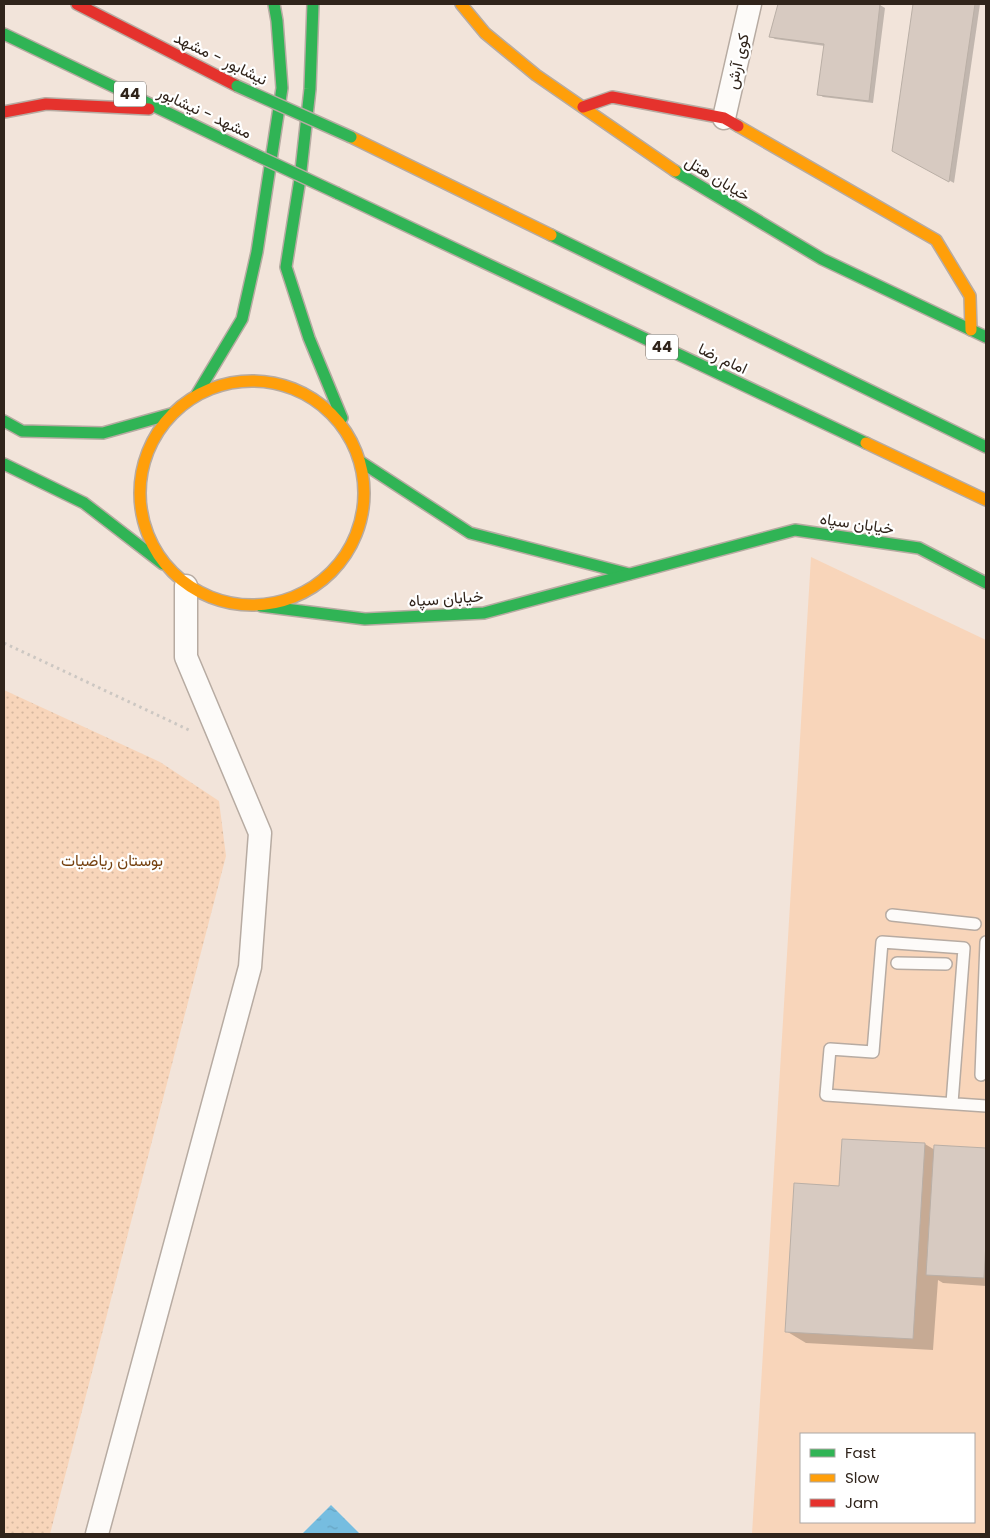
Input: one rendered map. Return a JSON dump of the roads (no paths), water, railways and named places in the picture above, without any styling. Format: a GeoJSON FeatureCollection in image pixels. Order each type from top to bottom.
{"type":"FeatureCollection","features":[{"type":"Feature","properties":{"kind":"main road","name":"نیشابور - مشهد"},"geometry":{"type":"LineString","coordinates":[[78,4],[237,86],[351,137],[986,447]]}},
{"type":"Feature","properties":{"kind":"main road"},"geometry":{"type":"LineString","coordinates":[[197,394],[242,319],[257,252],[282,88],[274,4]]}},
{"type":"Feature","properties":{"kind":"main road"},"geometry":{"type":"LineString","coordinates":[[261,606],[294,598],[322,582],[345,557],[360,528],[365,495],[361,462],[309,338],[286,268],[300,179],[310,89],[313,4]]}},
{"type":"Feature","properties":{"kind":"main road","name":"خیابان هتل"},"geometry":{"type":"LineString","coordinates":[[461,4],[485,33],[536,75],[686,179],[822,259],[986,337]]}},
{"type":"Feature","properties":{"kind":"main road","name":"مشهد - نیشابور"},"geometry":{"type":"LineString","coordinates":[[4,34],[338,193]]}},
{"type":"Feature","properties":{"kind":"main road"},"geometry":{"type":"LineString","coordinates":[[583,108],[612,97],[724,118],[936,240],[970,296],[971,330]]}},
{"type":"Feature","properties":{"kind":"main road"},"geometry":{"type":"LineString","coordinates":[[4,112],[46,104],[162,110]]}},
{"type":"Feature","properties":{"kind":"main road","name":"امام رضا"},"geometry":{"type":"LineString","coordinates":[[338,193],[986,500]]}},
{"type":"Feature","properties":{"kind":"main road"},"geometry":{"type":"LineString","coordinates":[[162,564],[146,535],[139,504],[140,471],[152,440],[171,414],[197,394],[238,381],[281,384],[320,402],[348,434]]}},
{"type":"Feature","properties":{"kind":"main road"},"geometry":{"type":"LineString","coordinates":[[4,421],[22,431],[103,433],[171,414]]}},
{"type":"Feature","properties":{"kind":"main road","name":"خیابان سپاه"},"geometry":{"type":"LineString","coordinates":[[361,462],[470,533],[630,574]]}},
{"type":"Feature","properties":{"kind":"main road"},"geometry":{"type":"LineString","coordinates":[[4,464],[84,502],[162,564]]}},
{"type":"Feature","properties":{"kind":"main road","name":"خیابان سپاه"},"geometry":{"type":"LineString","coordinates":[[162,564],[186,586],[222,603],[365,619],[484,613],[795,530],[919,548],[986,583]]}},
{"type":"Feature","properties":{"kind":"street","name":"کوی آرش"},"geometry":{"type":"LineString","coordinates":[[724,118],[750,4]]}},
{"type":"Feature","properties":{"kind":"street"},"geometry":{"type":"LineString","coordinates":[[97,1534],[250,967],[260,833],[186,658],[186,586]]}},
{"type":"Feature","properties":{"kind":"lane"},"geometry":{"type":"LineString","coordinates":[[892,915],[975,924]]}},
{"type":"Feature","properties":{"kind":"lane"},"geometry":{"type":"LineString","coordinates":[[952,1103],[964,948],[882,942],[873,1052],[830,1048],[826,1095],[986,1106]]}},
{"type":"Feature","properties":{"kind":"lane"},"geometry":{"type":"LineString","coordinates":[[981,1076],[986,942]]}},
{"type":"Feature","properties":{"kind":"lane"},"geometry":{"type":"LineString","coordinates":[[897,963],[946,964]]}},
{"type":"Feature","properties":{"kind":"water"},"geometry":{"type":"Polygon","coordinates":[[[331,1505],[360,1534],[302,1534],[331,1505]]]}},
{"type":"Feature","properties":{"kind":"park label","name":"بوستان ریاضیات"},"geometry":{"type":"Point","coordinates":[112,860]}}]}
